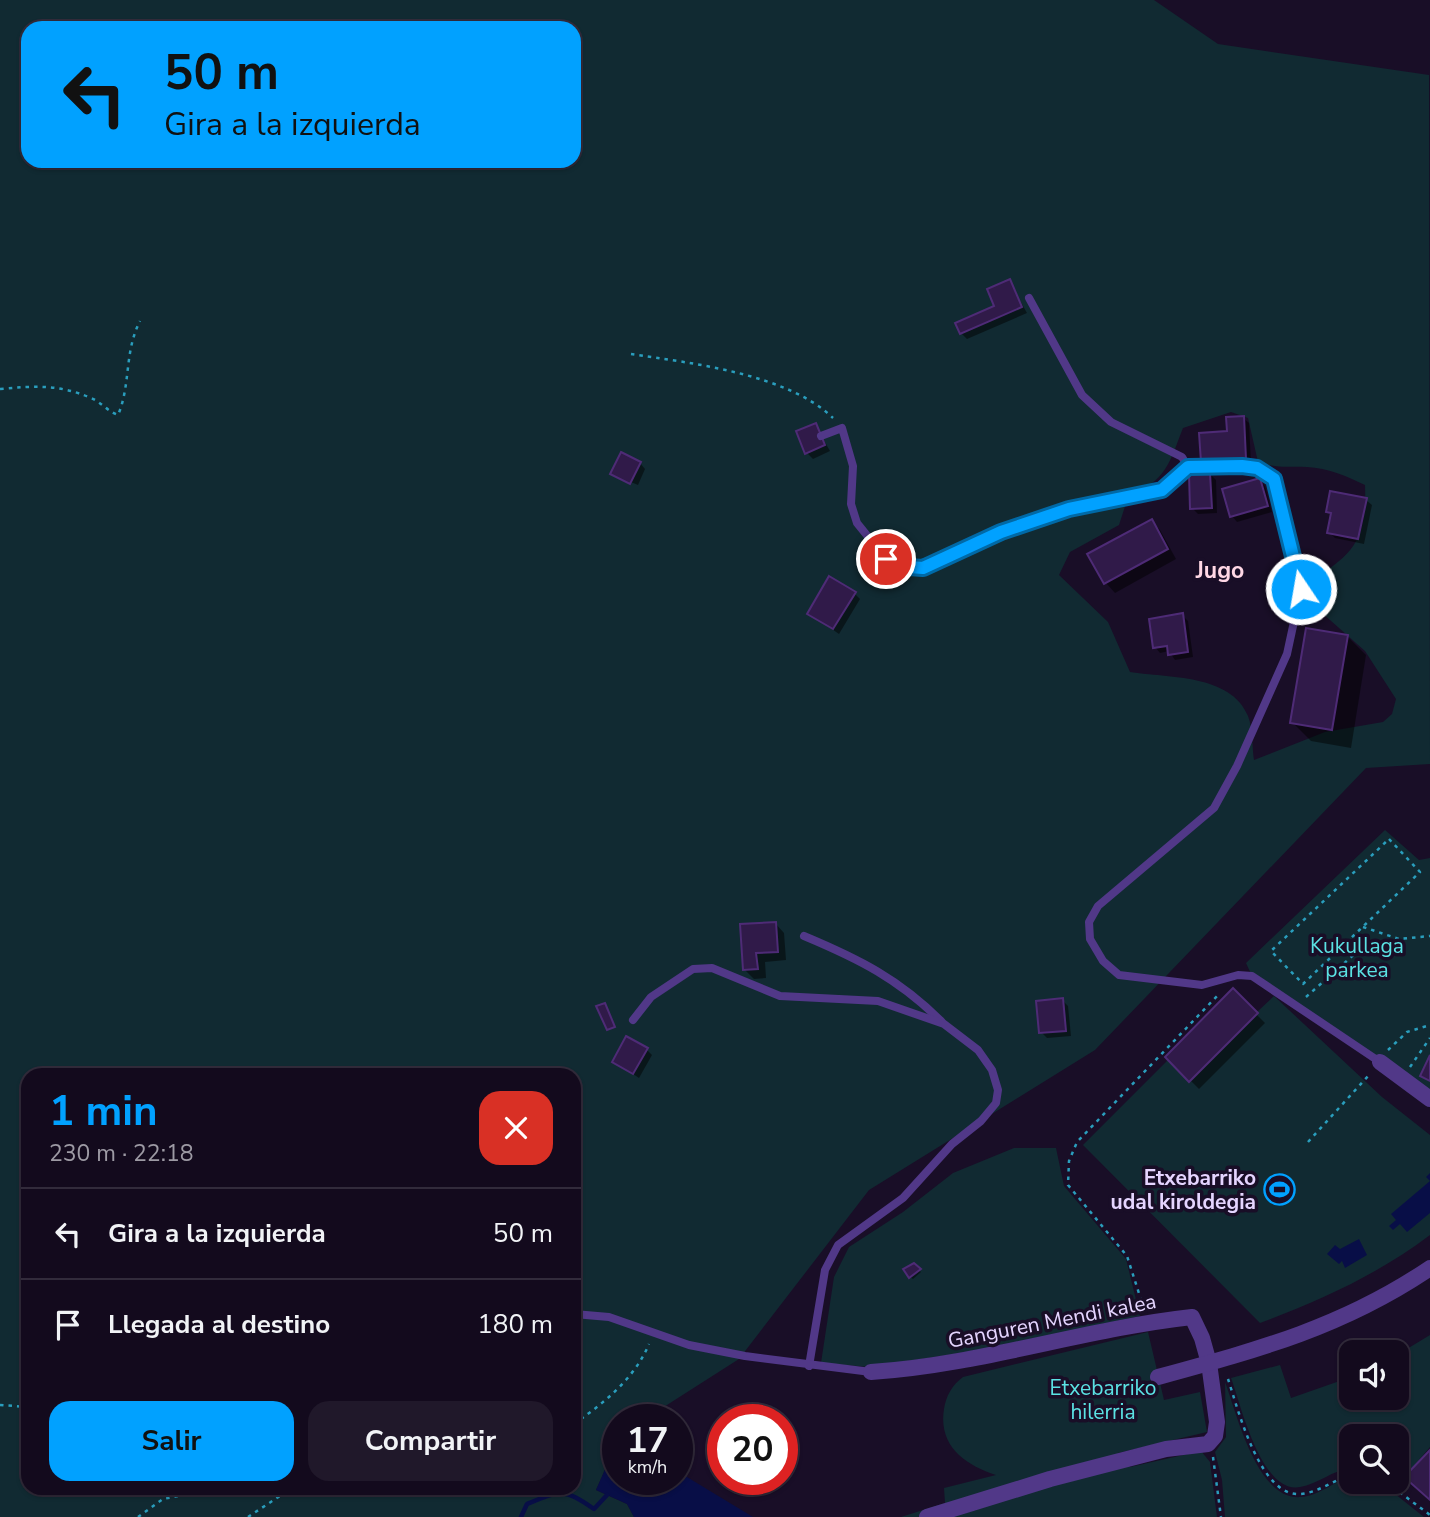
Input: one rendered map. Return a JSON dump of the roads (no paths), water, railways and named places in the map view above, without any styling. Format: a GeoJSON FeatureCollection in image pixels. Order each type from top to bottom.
{"type":"FeatureCollection","features":[{"type":"Feature","properties":{"kind":"street"},"geometry":{"type":"LineString","coordinates":[[1380,1062],[1430,1099]]}},
{"type":"Feature","properties":{"kind":"street"},"geometry":{"type":"LineString","coordinates":[[1158,1377],[1280,1344],[1382,1300],[1430,1269]]}},
{"type":"Feature","properties":{"kind":"street","name":"Ganguren Mendi kalea"},"geometry":{"type":"LineString","coordinates":[[871,1372],[917,1369],[1144,1323],[1192,1317],[1216,1361]]}},
{"type":"Feature","properties":{"kind":"street"},"geometry":{"type":"LineString","coordinates":[[927,1517],[1050,1479],[1140,1455],[1208,1444],[1215,1436],[1217,1422],[1216,1361]]}},
{"type":"Feature","properties":{"kind":"lane"},"geometry":{"type":"LineString","coordinates":[[1029,298],[1082,396],[1111,422],[1182,457],[1188,467]]}},
{"type":"Feature","properties":{"kind":"lane"},"geometry":{"type":"LineString","coordinates":[[821,436],[842,428],[853,466],[851,504],[857,523],[886,559],[904,568],[923,568],[1001,532],[1069,509],[1162,490],[1188,467],[1257,468],[1274,479],[1301,589],[1287,654],[1237,766],[1214,808],[1098,906],[1089,922],[1088,931],[1103,961],[1119,975],[1202,985],[1238,975],[1262,980],[1380,1062]]}},
{"type":"Feature","properties":{"kind":"lane"},"geometry":{"type":"LineString","coordinates":[[804,936],[865,962],[897,982],[978,1050],[992,1070],[999,1090],[996,1103],[981,1121],[952,1144],[903,1198],[838,1245],[825,1270],[809,1366]]}},
{"type":"Feature","properties":{"kind":"lane"},"geometry":{"type":"LineString","coordinates":[[633,1020],[650,997],[693,968],[712,968],[780,996],[877,1001],[944,1024]]}},
{"type":"Feature","properties":{"kind":"lane"},"geometry":{"type":"LineString","coordinates":[[581,1315],[609,1317],[689,1345],[809,1366],[871,1372]]}},
{"type":"Feature","properties":{"kind":"waterway"},"geometry":{"type":"LineString","coordinates":[[521,1517],[527,1504],[551,1495]]}},
{"type":"Feature","properties":{"kind":"waterway"},"geometry":{"type":"LineString","coordinates":[[571,1495],[594,1509],[607,1495]]}},
{"type":"Feature","properties":{"kind":"place","name":"Etxebarriko udal kiroldegia"},"geometry":{"type":"Point","coordinates":[1279,1190]}},
{"type":"Feature","properties":{"kind":"district","name":"Jugo"},"geometry":{"type":"Point","coordinates":[1220,570]}},
{"type":"Feature","properties":{"kind":"park label","name":"Kukullaga parkea"},"geometry":{"type":"Point","coordinates":[1357,958]}},
{"type":"Feature","properties":{"kind":"park label","name":"Etxebarriko hilerria"},"geometry":{"type":"Point","coordinates":[1103,1400]}}]}
